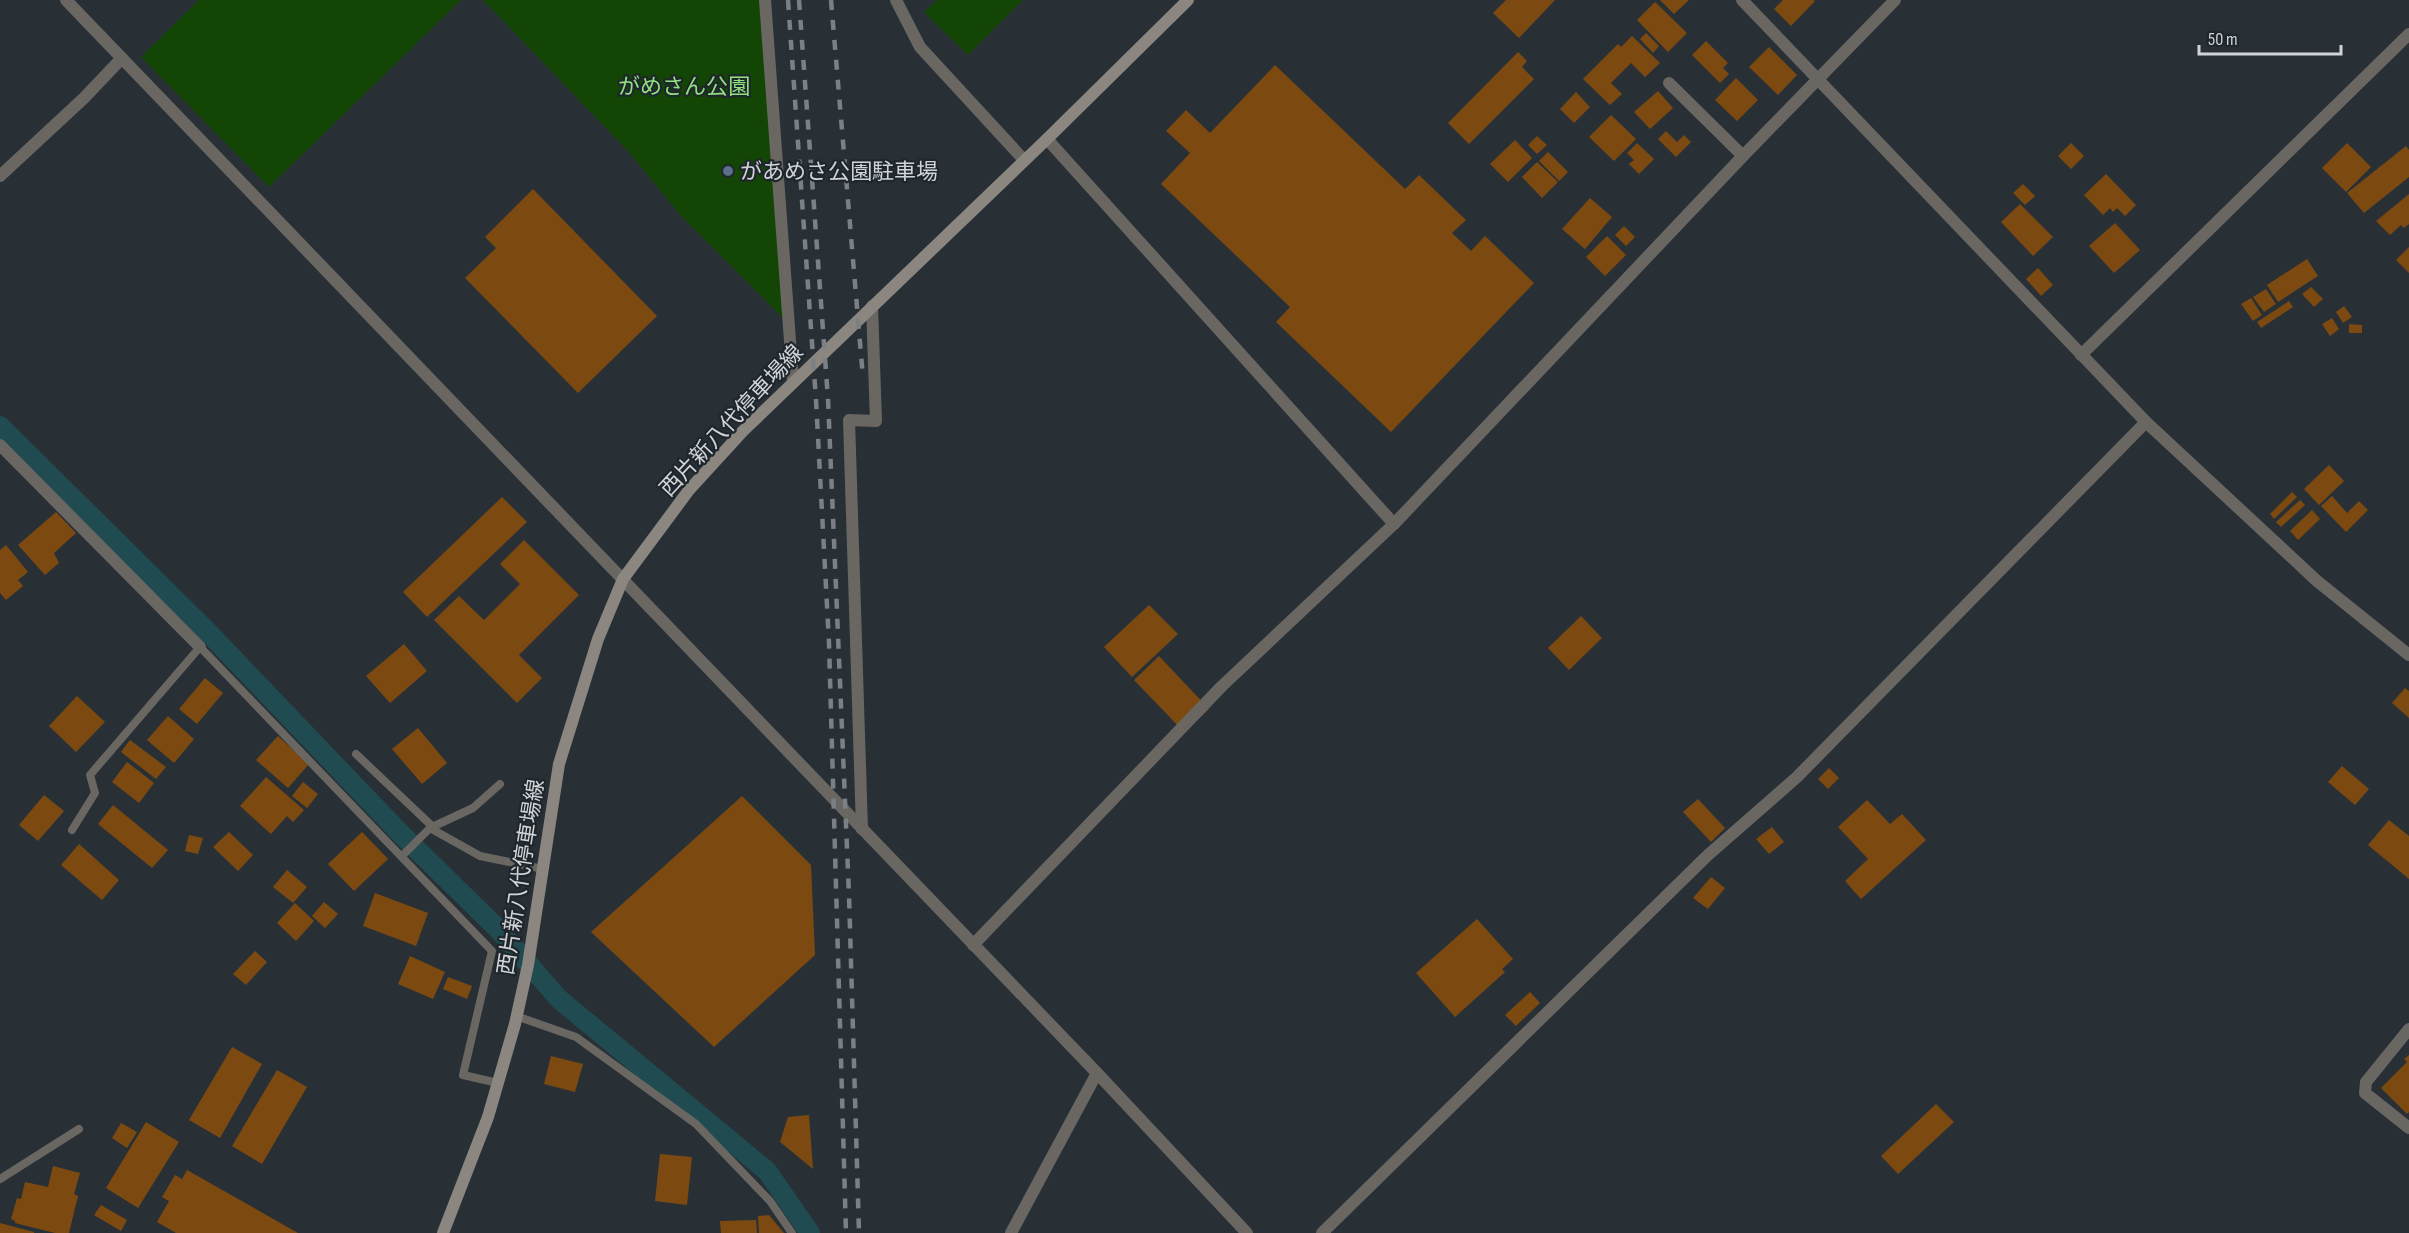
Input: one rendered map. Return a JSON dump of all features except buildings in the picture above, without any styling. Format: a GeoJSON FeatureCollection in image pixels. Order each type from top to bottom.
{"type":"FeatureCollection","features":[{"type":"Feature","properties":{"kind":"main road","name":"西片新八代停車場線"},"geometry":{"type":"LineString","coordinates":[[443,1233],[488,1117],[498,1083],[528,965],[560,764],[598,639],[622,579],[689,490],[743,431],[1188,0]]}},
{"type":"Feature","properties":{"kind":"street"},"geometry":{"type":"LineString","coordinates":[[66,0],[1097,1073],[1247,1233]]}},
{"type":"Feature","properties":{"kind":"street"},"geometry":{"type":"LineString","coordinates":[[765,0],[794,382]]}},
{"type":"Feature","properties":{"kind":"street"},"geometry":{"type":"LineString","coordinates":[[896,0],[920,47],[1024,160]]}},
{"type":"Feature","properties":{"kind":"street"},"geometry":{"type":"LineString","coordinates":[[1742,0],[2146,422],[2318,581],[2409,655]]}},
{"type":"Feature","properties":{"kind":"street"},"geometry":{"type":"LineString","coordinates":[[973,945],[1222,686],[1394,524],[1743,156],[1895,0]]}},
{"type":"Feature","properties":{"kind":"street"},"geometry":{"type":"LineString","coordinates":[[2081,355],[2409,34]]}},
{"type":"Feature","properties":{"kind":"street"},"geometry":{"type":"LineString","coordinates":[[0,176],[84,98],[122,58]]}},
{"type":"Feature","properties":{"kind":"street"},"geometry":{"type":"LineString","coordinates":[[1669,84],[1743,156]]}},
{"type":"Feature","properties":{"kind":"street"},"geometry":{"type":"LineString","coordinates":[[1047,139],[1394,524]]}},
{"type":"Feature","properties":{"kind":"street"},"geometry":{"type":"LineString","coordinates":[[862,829],[849,420],[876,421],[872,306]]}},
{"type":"Feature","properties":{"kind":"street"},"geometry":{"type":"LineString","coordinates":[[1322,1233],[1708,855],[1797,777],[2146,422]]}},
{"type":"Feature","properties":{"kind":"street"},"geometry":{"type":"LineString","coordinates":[[0,445],[200,647]]}},
{"type":"Feature","properties":{"kind":"street"},"geometry":{"type":"LineString","coordinates":[[2409,1029],[2366,1082],[2365,1093],[2409,1128]]}},
{"type":"Feature","properties":{"kind":"street"},"geometry":{"type":"LineString","coordinates":[[1011,1233],[1097,1073]]}},
{"type":"Feature","properties":{"kind":"lane"},"geometry":{"type":"LineString","coordinates":[[72,830],[95,793],[90,774],[200,647],[492,951],[463,1075],[498,1083]]}},
{"type":"Feature","properties":{"kind":"lane"},"geometry":{"type":"LineString","coordinates":[[356,754],[431,828],[480,856],[543,869]]}},
{"type":"Feature","properties":{"kind":"lane"},"geometry":{"type":"LineString","coordinates":[[403,856],[431,828],[473,808],[500,784]]}},
{"type":"Feature","properties":{"kind":"lane"},"geometry":{"type":"LineString","coordinates":[[516,1016],[576,1037],[696,1124],[770,1201],[792,1233]]}},
{"type":"Feature","properties":{"kind":"lane"},"geometry":{"type":"LineString","coordinates":[[0,1179],[79,1129]]}},
{"type":"Feature","properties":{"kind":"green space"},"geometry":{"type":"Polygon","coordinates":[[[199,0],[461,0],[269,187],[141,57],[199,0]]]}},
{"type":"Feature","properties":{"kind":"green space","name":"がめさん公園"},"geometry":{"type":"Polygon","coordinates":[[[483,0],[761,0],[784,319],[682,217],[628,151],[483,0]]]}},
{"type":"Feature","properties":{"kind":"green space"},"geometry":{"type":"Polygon","coordinates":[[[937,0],[1023,0],[968,55],[924,12],[937,0]]]}},
{"type":"Feature","properties":{"kind":"waterway"},"geometry":{"type":"LineString","coordinates":[[0,426],[205,629],[403,836],[497,928],[559,999],[767,1171],[810,1233]]}},
{"type":"Feature","properties":{"kind":"railway"},"geometry":{"type":"LineString","coordinates":[[788,0],[816,400],[829,643],[846,1233]]}},
{"type":"Feature","properties":{"kind":"railway"},"geometry":{"type":"LineString","coordinates":[[799,0],[828,399],[849,895],[859,1233]]}},
{"type":"Feature","properties":{"kind":"railway"},"geometry":{"type":"LineString","coordinates":[[831,0],[863,378]]}},
{"type":"Feature","properties":{"kind":"place","name":"があめさ公園駐車場"},"geometry":{"type":"Point","coordinates":[728,171]}}]}
